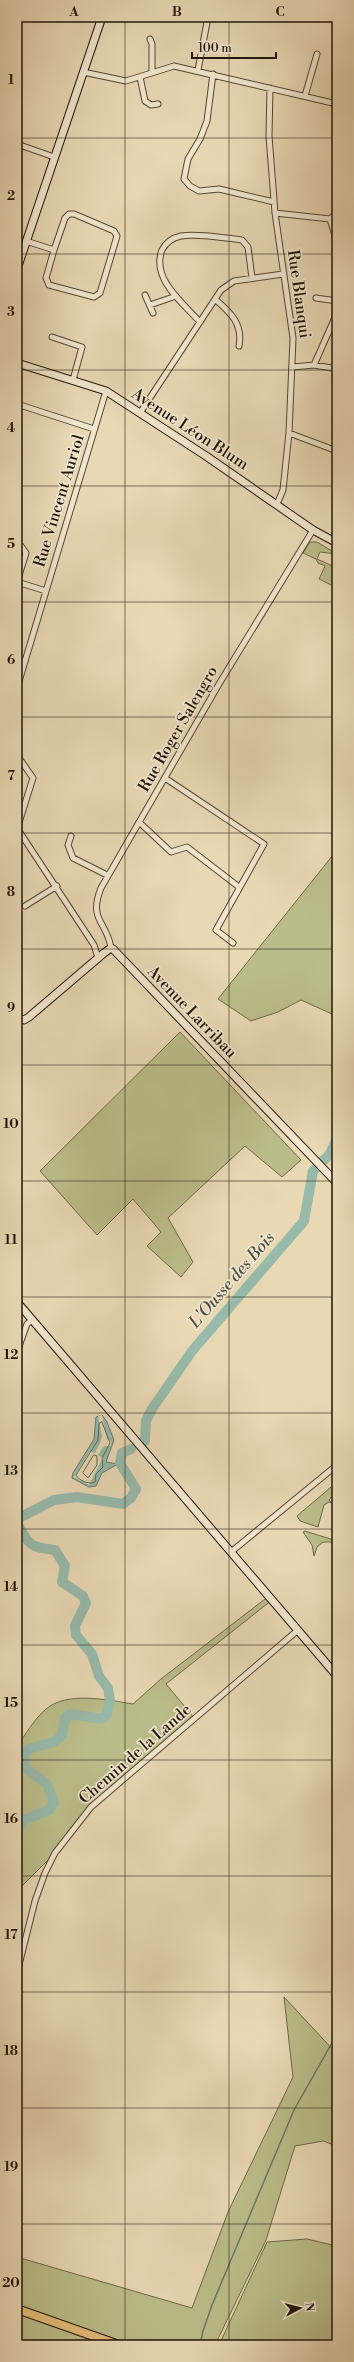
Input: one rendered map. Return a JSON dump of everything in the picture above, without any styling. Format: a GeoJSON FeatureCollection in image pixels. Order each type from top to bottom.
{"type":"FeatureCollection","features":[{"type":"Feature","properties":{"kind":"main road"},"geometry":{"type":"LineString","coordinates":[[17,2309],[119,2345]]}},
{"type":"Feature","properties":{"kind":"street"},"geometry":{"type":"LineString","coordinates":[[17,269],[102,17]]}},
{"type":"Feature","properties":{"kind":"street"},"geometry":{"type":"LineString","coordinates":[[198,70],[208,17]]}},
{"type":"Feature","properties":{"kind":"street"},"geometry":{"type":"LineString","coordinates":[[150,39],[152,44],[152,72]]}},
{"type":"Feature","properties":{"kind":"street"},"geometry":{"type":"LineString","coordinates":[[305,96],[317,54]]}},
{"type":"Feature","properties":{"kind":"street"},"geometry":{"type":"LineString","coordinates":[[83,72],[126,81],[174,66],[198,70],[337,104]]}},
{"type":"Feature","properties":{"kind":"street"},"geometry":{"type":"LineString","coordinates":[[213,74],[207,121],[200,139],[188,159],[184,178],[190,186],[199,191],[219,190],[274,202]]}},
{"type":"Feature","properties":{"kind":"street"},"geometry":{"type":"LineString","coordinates":[[140,77],[145,101],[151,105],[158,104]]}},
{"type":"Feature","properties":{"kind":"street","name":"Rue Blanqui"},"geometry":{"type":"LineString","coordinates":[[270,88],[269,136],[274,202],[283,274],[291,317],[293,367],[289,433],[283,490],[277,504]]}},
{"type":"Feature","properties":{"kind":"street"},"geometry":{"type":"LineString","coordinates":[[17,144],[54,157]]}},
{"type":"Feature","properties":{"kind":"street"},"geometry":{"type":"LineString","coordinates":[[275,213],[330,219],[337,213]]}},
{"type":"Feature","properties":{"kind":"street"},"geometry":{"type":"LineString","coordinates":[[69,214],[74,214],[114,231],[117,236],[100,293],[94,297],[48,284],[46,278],[54,250],[65,218],[69,214]]}},
{"type":"Feature","properties":{"kind":"street"},"geometry":{"type":"LineString","coordinates":[[330,219],[337,242]]}},
{"type":"Feature","properties":{"kind":"street"},"geometry":{"type":"LineString","coordinates":[[200,322],[167,285],[161,273],[160,257],[164,245],[173,238],[183,235],[242,240],[248,247],[252,278]]}},
{"type":"Feature","properties":{"kind":"street"},"geometry":{"type":"LineString","coordinates":[[26,241],[54,250]]}},
{"type":"Feature","properties":{"kind":"street"},"geometry":{"type":"LineString","coordinates":[[140,413],[216,300],[221,290],[234,281],[283,274]]}},
{"type":"Feature","properties":{"kind":"street"},"geometry":{"type":"LineString","coordinates":[[145,295],[153,313]]}},
{"type":"Feature","properties":{"kind":"street"},"geometry":{"type":"LineString","coordinates":[[150,305],[176,296]]}},
{"type":"Feature","properties":{"kind":"street"},"geometry":{"type":"LineString","coordinates":[[316,298],[337,301]]}},
{"type":"Feature","properties":{"kind":"street"},"geometry":{"type":"LineString","coordinates":[[216,300],[234,316],[242,334],[239,346]]}},
{"type":"Feature","properties":{"kind":"street"},"geometry":{"type":"LineString","coordinates":[[314,365],[337,313]]}},
{"type":"Feature","properties":{"kind":"street"},"geometry":{"type":"LineString","coordinates":[[52,337],[82,347],[73,380]]}},
{"type":"Feature","properties":{"kind":"street","name":"Avenue Léon Blum"},"geometry":{"type":"LineString","coordinates":[[17,363],[106,391],[314,530],[337,543]]}},
{"type":"Feature","properties":{"kind":"street"},"geometry":{"type":"LineString","coordinates":[[293,367],[314,365],[337,369]]}},
{"type":"Feature","properties":{"kind":"street","name":"Rue Vincent Auriol"},"geometry":{"type":"LineString","coordinates":[[17,688],[106,391]]}},
{"type":"Feature","properties":{"kind":"street"},"geometry":{"type":"LineString","coordinates":[[20,405],[94,429]]}},
{"type":"Feature","properties":{"kind":"street"},"geometry":{"type":"LineString","coordinates":[[289,433],[337,451]]}},
{"type":"Feature","properties":{"kind":"street","name":"Rue Roger Salengro"},"geometry":{"type":"LineString","coordinates":[[111,948],[110,940],[99,924],[96,912],[97,899],[107,875],[314,530]]}},
{"type":"Feature","properties":{"kind":"street"},"geometry":{"type":"LineString","coordinates":[[17,545],[21,546],[26,553],[17,582],[46,591]]}},
{"type":"Feature","properties":{"kind":"street"},"geometry":{"type":"LineString","coordinates":[[17,660],[25,662]]}},
{"type":"Feature","properties":{"kind":"street"},"geometry":{"type":"LineString","coordinates":[[17,755],[33,778],[17,829],[57,886],[94,944],[98,958]]}},
{"type":"Feature","properties":{"kind":"street"},"geometry":{"type":"LineString","coordinates":[[165,778],[264,844],[216,930],[233,943]]}},
{"type":"Feature","properties":{"kind":"street"},"geometry":{"type":"LineString","coordinates":[[17,812],[24,808]]}},
{"type":"Feature","properties":{"kind":"street"},"geometry":{"type":"LineString","coordinates":[[139,822],[171,852],[187,847],[239,887]]}},
{"type":"Feature","properties":{"kind":"street"},"geometry":{"type":"LineString","coordinates":[[71,836],[68,845],[73,858],[107,875]]}},
{"type":"Feature","properties":{"kind":"street"},"geometry":{"type":"LineString","coordinates":[[25,906],[57,886]]}},
{"type":"Feature","properties":{"kind":"street"},"geometry":{"type":"LineString","coordinates":[[17,1018],[24,1020],[29,1017],[111,948]]}},
{"type":"Feature","properties":{"kind":"street","name":"Avenue Larribau"},"geometry":{"type":"LineString","coordinates":[[111,948],[337,1183]]}},
{"type":"Feature","properties":{"kind":"street"},"geometry":{"type":"LineString","coordinates":[[17,1302],[337,1676]]}},
{"type":"Feature","properties":{"kind":"street"},"geometry":{"type":"LineString","coordinates":[[17,1352],[27,1324],[32,1320]]}},
{"type":"Feature","properties":{"kind":"street"},"geometry":{"type":"LineString","coordinates":[[231,1552],[337,1466]]}},
{"type":"Feature","properties":{"kind":"street","name":"Chemin de la Lande"},"geometry":{"type":"LineString","coordinates":[[17,1973],[35,1901],[45,1873],[55,1853],[91,1807],[298,1630]]}},
{"type":"Feature","properties":{"kind":"green space"},"geometry":{"type":"Polygon","coordinates":[[[310,542],[317,542],[337,554],[320,552],[317,559],[337,568],[337,588],[319,579],[325,566],[318,563],[316,559],[303,553],[310,542]]]}},
{"type":"Feature","properties":{"kind":"green space"},"geometry":{"type":"Polygon","coordinates":[[[337,850],[337,1061],[332,1014],[301,1000],[278,1012],[251,1021],[218,999],[337,850]]]}},
{"type":"Feature","properties":{"kind":"green space"},"geometry":{"type":"Polygon","coordinates":[[[180,1032],[301,1160],[282,1177],[245,1146],[168,1218],[193,1262],[181,1277],[147,1246],[161,1232],[133,1199],[97,1235],[40,1171],[180,1032]]]}},
{"type":"Feature","properties":{"kind":"green space"},"geometry":{"type":"Polygon","coordinates":[[[337,1482],[337,1491],[329,1500],[332,1503],[329,1502],[324,1505],[318,1527],[300,1521],[297,1516],[337,1482]]]}},
{"type":"Feature","properties":{"kind":"green space"},"geometry":{"type":"Polygon","coordinates":[[[305,1531],[337,1541],[337,1546],[330,1542],[323,1542],[317,1547],[314,1556],[312,1545],[303,1532],[305,1531]]]}},
{"type":"Feature","properties":{"kind":"green space"},"geometry":{"type":"Polygon","coordinates":[[[269,1596],[272,1600],[166,1684],[195,1719],[91,1807],[55,1853],[17,1891],[17,1800],[20,1786],[17,1746],[38,1717],[55,1703],[76,1698],[100,1699],[133,1704],[161,1679],[269,1596]]]}},
{"type":"Feature","properties":{"kind":"green space"},"geometry":{"type":"Polygon","coordinates":[[[284,1997],[337,2054],[337,2146],[323,2141],[295,2146],[266,2240],[215,2345],[17,2345],[17,2257],[192,2308],[228,2212],[293,2077],[284,1997]]]}},
{"type":"Feature","properties":{"kind":"green space"},"geometry":{"type":"Polygon","coordinates":[[[307,2239],[337,2246],[337,2345],[219,2345],[267,2242],[307,2239]]]}},
{"type":"Feature","properties":{"kind":"water"},"geometry":{"type":"Polygon","coordinates":[[[102,1415],[107,1422],[114,1440],[106,1462],[118,1464],[102,1473],[96,1486],[89,1487],[72,1478],[73,1473],[94,1439],[96,1417],[102,1415]]]}},
{"type":"Feature","properties":{"kind":"pier"},"geometry":{"type":"Polygon","coordinates":[[[102,1415],[107,1439],[112,1442],[110,1446],[104,1446],[98,1455],[103,1458],[89,1485],[74,1477],[90,1451],[95,1453],[100,1443],[102,1436],[98,1416],[102,1415]]]}},
{"type":"Feature","properties":{"kind":"waterway","name":"L'Ousse des Bois"},"geometry":{"type":"LineString","coordinates":[[145,1441],[146,1421],[152,1409],[192,1351],[304,1221],[313,1171],[330,1154],[337,1138]]}},
{"type":"Feature","properties":{"kind":"waterway","name":"L'Ousse des Bois"},"geometry":{"type":"LineString","coordinates":[[17,1831],[24,1820],[49,1810],[54,1803],[47,1784],[25,1768],[23,1756],[28,1749],[54,1742],[62,1735],[65,1718],[71,1714],[102,1719],[107,1714],[110,1701],[108,1688],[99,1676],[92,1654],[76,1635],[75,1626],[86,1603],[83,1596],[62,1582],[65,1566],[55,1550],[40,1548],[31,1544],[24,1536],[17,1523],[19,1518],[54,1500],[77,1497],[123,1504],[131,1498],[136,1489],[120,1463],[122,1453],[131,1449]]}},
{"type":"Feature","properties":{"kind":"waterway"},"geometry":{"type":"LineString","coordinates":[[200,2345],[212,2305],[294,2110],[337,2034]]}}]}
